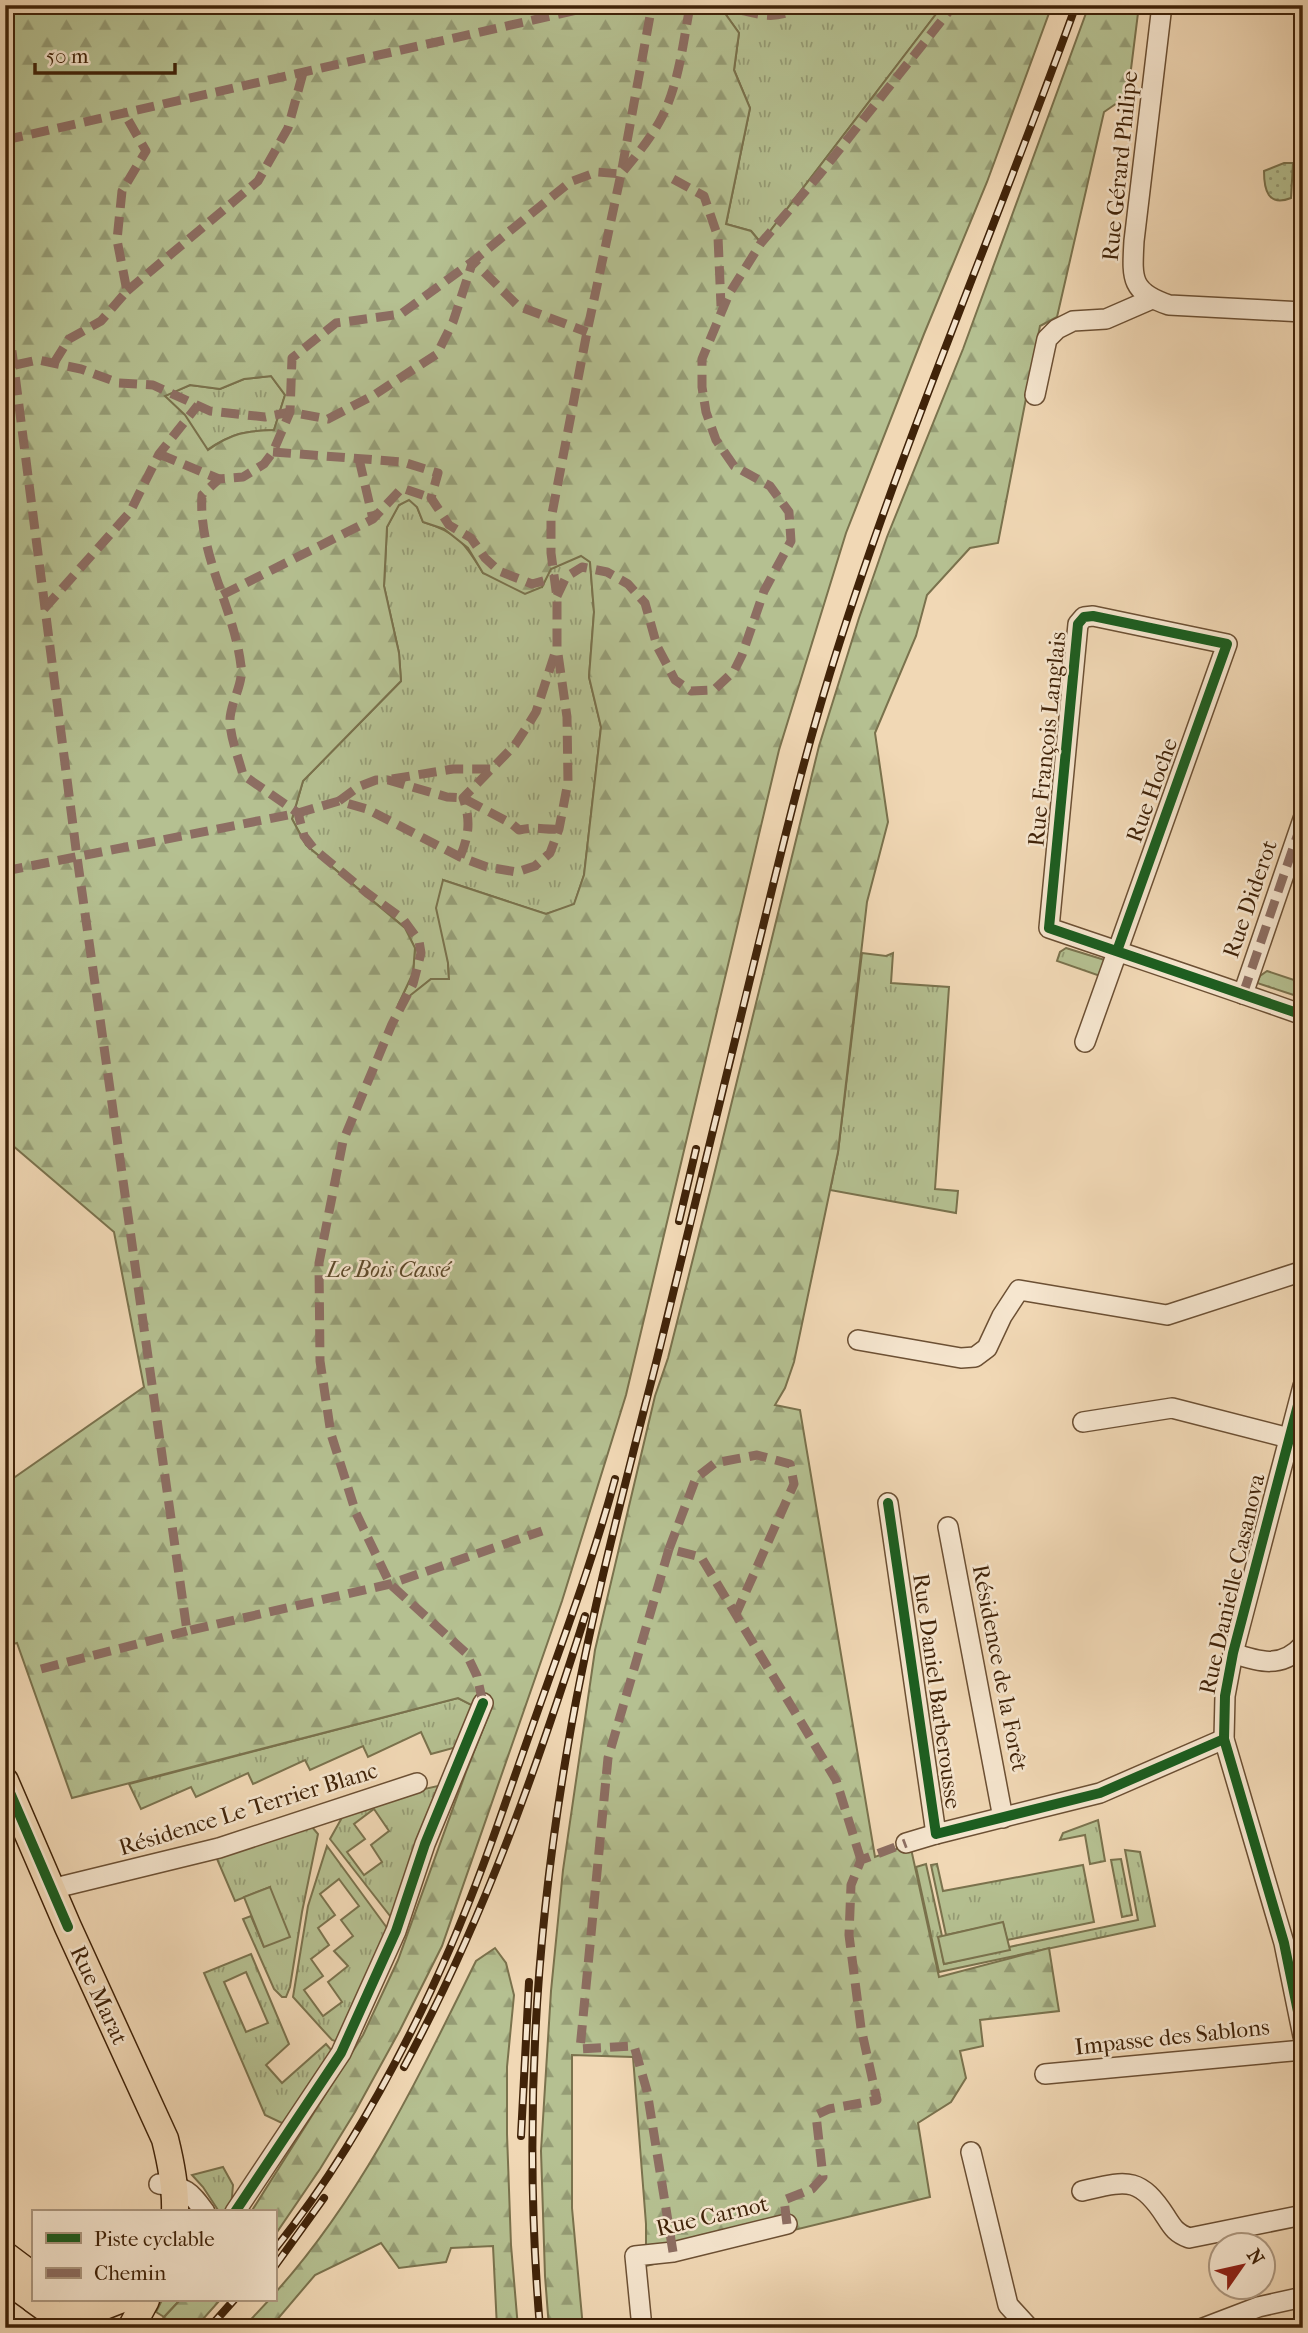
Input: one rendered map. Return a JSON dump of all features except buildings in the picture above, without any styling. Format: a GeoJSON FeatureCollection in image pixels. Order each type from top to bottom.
{"type":"FeatureCollection","features":[{"type":"Feature","properties":{"kind":"main road","name":"Rue Marat"},"geometry":{"type":"LineString","coordinates":[[5,1781],[165,2139],[167,2185],[161,2210]]}},
{"type":"Feature","properties":{"kind":"main road","name":"Rue Marat"},"geometry":{"type":"LineString","coordinates":[[5,1821],[46,1916],[55,1926],[133,2099],[174,2210]]}},
{"type":"Feature","properties":{"kind":"main road"},"geometry":{"type":"LineString","coordinates":[[5,2255],[32,2275]]}},
{"type":"Feature","properties":{"kind":"main road"},"geometry":{"type":"LineString","coordinates":[[5,2279],[32,2298]]}},
{"type":"Feature","properties":{"kind":"main road"},"geometry":{"type":"LineString","coordinates":[[43,2302],[71,2311],[103,2328]]}},
{"type":"Feature","properties":{"kind":"main road"},"geometry":{"type":"LineString","coordinates":[[71,2311],[102,2307],[116,2302]]}},
{"type":"Feature","properties":{"kind":"main road"},"geometry":{"type":"LineString","coordinates":[[113,2328],[121,2302]]}},
{"type":"Feature","properties":{"kind":"main road"},"geometry":{"type":"LineString","coordinates":[[131,2328],[145,2302]]}},
{"type":"Feature","properties":{"kind":"street","name":"Rue Gérard Philipe"},"geometry":{"type":"LineString","coordinates":[[1152,299],[1135,281],[1134,241],[1162,5]]}},
{"type":"Feature","properties":{"kind":"street"},"geometry":{"type":"LineString","coordinates":[[1035,395],[1047,339],[1073,321],[1105,320],[1152,299],[1169,305],[1303,312]]}},
{"type":"Feature","properties":{"kind":"street","name":"Rue François Langlais"},"geometry":{"type":"LineString","coordinates":[[1116,951],[1049,928],[1078,624],[1084,617],[1093,616],[1227,644]]}},
{"type":"Feature","properties":{"kind":"street","name":"Rue Hoche"},"geometry":{"type":"LineString","coordinates":[[1085,1042],[1227,644]]}},
{"type":"Feature","properties":{"kind":"street","name":"Rue Diderot"},"geometry":{"type":"LineString","coordinates":[[1243,994],[1303,820]]}},
{"type":"Feature","properties":{"kind":"street"},"geometry":{"type":"LineString","coordinates":[[1116,951],[1303,1015]]}},
{"type":"Feature","properties":{"kind":"street"},"geometry":{"type":"LineString","coordinates":[[858,1340],[961,1358],[975,1357],[987,1348],[1019,1290],[1167,1315],[1303,1271]]}},
{"type":"Feature","properties":{"kind":"street","name":"Rue Danielle Casanova"},"geometry":{"type":"LineString","coordinates":[[1303,1386],[1233,1653],[1225,1696],[1224,1739],[1284,1944],[1303,2036]]}},
{"type":"Feature","properties":{"kind":"street"},"geometry":{"type":"LineString","coordinates":[[1083,1422],[1172,1408],[1289,1438]]}},
{"type":"Feature","properties":{"kind":"street","name":"Rue Daniel Barberousse"},"geometry":{"type":"LineString","coordinates":[[888,1503],[936,1834]]}},
{"type":"Feature","properties":{"kind":"street","name":"Résidence de la Forêt"},"geometry":{"type":"LineString","coordinates":[[948,1527],[1003,1818]]}},
{"type":"Feature","properties":{"kind":"street"},"geometry":{"type":"LineString","coordinates":[[1233,1653],[1259,1662],[1271,1662],[1287,1658],[1303,1645]]}},
{"type":"Feature","properties":{"kind":"street"},"geometry":{"type":"LineString","coordinates":[[236,2210],[341,2053],[396,1931],[425,1844],[483,1703]]}},
{"type":"Feature","properties":{"kind":"street","name":"Rue Daniel Barberousse"},"geometry":{"type":"LineString","coordinates":[[906,1843],[1100,1793],[1224,1739]]}},
{"type":"Feature","properties":{"kind":"street","name":"Résidence Le Terrier Blanc"},"geometry":{"type":"LineString","coordinates":[[51,1889],[219,1848],[417,1783]]}},
{"type":"Feature","properties":{"kind":"street","name":"Impasse des Sablons"},"geometry":{"type":"LineString","coordinates":[[1045,2074],[1303,2050]]}},
{"type":"Feature","properties":{"kind":"street"},"geometry":{"type":"LineString","coordinates":[[971,2152],[1008,2305],[1029,2328]]}},
{"type":"Feature","properties":{"kind":"street"},"geometry":{"type":"LineString","coordinates":[[1082,2191],[1118,2183],[1142,2187],[1176,2233],[1189,2238],[1303,2215]]}},
{"type":"Feature","properties":{"kind":"street"},"geometry":{"type":"LineString","coordinates":[[167,2185],[191,2193],[204,2210]]}},
{"type":"Feature","properties":{"kind":"street","name":"Rue Carnot"},"geometry":{"type":"LineString","coordinates":[[642,2328],[635,2256],[673,2252],[787,2224]]}},
{"type":"Feature","properties":{"kind":"street"},"geometry":{"type":"LineString","coordinates":[[1203,2328],[1233,2323],[1258,2307],[1303,2297]]}},
{"type":"Feature","properties":{"kind":"green space","name":"Le Bois Cassé"},"geometry":{"type":"Polygon","coordinates":[[[5,5],[719,5],[739,33],[734,70],[750,108],[726,224],[751,231],[761,243],[943,5],[1052,5],[987,182],[846,533],[779,750],[626,1395],[562,1601],[442,1946],[355,2112],[276,2234],[276,2210],[252,2210],[363,2035],[398,1960],[489,1714],[458,1698],[72,1798],[17,1643],[5,1646],[5,1484],[144,1387],[114,1232],[5,1139],[5,5]],[[271,376],[244,379],[220,389],[190,385],[165,396],[185,415],[208,450],[239,434],[274,430],[285,395],[271,376]],[[409,500],[399,505],[387,527],[384,586],[399,653],[401,681],[303,781],[292,819],[306,845],[405,928],[415,948],[413,973],[398,1005],[431,979],[449,979],[436,908],[443,880],[546,914],[574,904],[584,875],[601,727],[589,677],[594,612],[590,562],[581,556],[551,569],[542,587],[525,594],[483,573],[468,548],[444,529],[423,522],[417,507],[409,500]]]}},
{"type":"Feature","properties":{"kind":"green space"},"geometry":{"type":"Polygon","coordinates":[[[719,5],[943,5],[761,243],[751,231],[726,224],[750,108],[734,70],[739,33],[719,5]]]}},
{"type":"Feature","properties":{"kind":"green space"},"geometry":{"type":"Polygon","coordinates":[[[1089,5],[1139,5],[1127,101],[1120,101],[1104,112],[1057,317],[1040,326],[998,543],[970,548],[927,595],[916,636],[875,733],[888,822],[867,902],[838,1152],[794,1362],[785,1388],[775,1405],[800,1410],[875,1857],[910,1844],[939,1977],[1049,1948],[1059,2011],[980,2020],[983,2046],[960,2051],[966,2078],[951,2102],[918,2123],[930,2197],[646,2266],[646,2224],[633,2057],[572,2055],[572,2208],[583,2328],[549,2328],[541,2151],[551,1991],[563,1870],[595,1650],[655,1396],[668,1358],[819,746],[887,537],[963,349],[1089,5]]]}},
{"type":"Feature","properties":{"kind":"green space"},"geometry":{"type":"Polygon","coordinates":[[[1284,163],[1293,163],[1291,198],[1277,200],[1266,190],[1264,171],[1284,163]]]}},
{"type":"Feature","properties":{"kind":"green space"},"geometry":{"type":"Polygon","coordinates":[[[271,376],[285,395],[274,430],[239,434],[207,450],[164,396],[190,385],[220,389],[244,379],[271,376]]]}},
{"type":"Feature","properties":{"kind":"green space"},"geometry":{"type":"Polygon","coordinates":[[[409,499],[417,507],[423,522],[444,530],[459,540],[483,573],[542,587],[550,569],[581,555],[590,562],[594,612],[589,677],[601,727],[584,875],[574,905],[546,914],[443,880],[449,979],[431,979],[397,1007],[413,973],[415,949],[405,928],[306,845],[292,819],[303,781],[401,681],[399,653],[384,586],[387,527],[398,506],[409,499]]]}},
{"type":"Feature","properties":{"kind":"green space"},"geometry":{"type":"Polygon","coordinates":[[[1066,948],[1108,961],[1103,977],[1057,961],[1060,952],[1066,948]]]}},
{"type":"Feature","properties":{"kind":"green space"},"geometry":{"type":"Polygon","coordinates":[[[862,953],[886,956],[893,953],[891,983],[949,987],[935,1189],[958,1191],[956,1213],[830,1190],[838,1152],[862,953]]]}},
{"type":"Feature","properties":{"kind":"green space"},"geometry":{"type":"Polygon","coordinates":[[[1267,971],[1303,983],[1303,998],[1257,983],[1260,976],[1267,971]]]}},
{"type":"Feature","properties":{"kind":"green space"},"geometry":{"type":"Polygon","coordinates":[[[458,1698],[472,1705],[457,1747],[431,1754],[421,1732],[368,1757],[363,1746],[310,1770],[305,1760],[253,1784],[248,1773],[196,1797],[191,1787],[141,1809],[129,1784],[458,1698]]]}},
{"type":"Feature","properties":{"kind":"green space"},"geometry":{"type":"Polygon","coordinates":[[[442,1785],[394,1921],[330,1839],[344,1814],[380,1799],[442,1785]],[[374,1809],[354,1824],[365,1839],[347,1852],[364,1875],[382,1862],[371,1845],[389,1831],[374,1809]]]}},
{"type":"Feature","properties":{"kind":"green space"},"geometry":{"type":"Polygon","coordinates":[[[1098,1820],[1105,1861],[1090,1864],[1085,1835],[1060,1840],[1063,1833],[1098,1820]]]}},
{"type":"Feature","properties":{"kind":"green space"},"geometry":{"type":"Polygon","coordinates":[[[312,1827],[318,1834],[290,1987],[286,1997],[282,1997],[274,1989],[243,1919],[251,1916],[264,1947],[270,1887],[235,1901],[214,1852],[312,1827]]]}},
{"type":"Feature","properties":{"kind":"green space"},"geometry":{"type":"Polygon","coordinates":[[[327,1846],[390,1932],[338,2042],[332,2040],[293,1997],[308,1906],[327,1846]],[[339,1879],[320,1894],[335,1915],[318,1928],[329,1945],[311,1959],[323,1976],[304,1990],[323,2016],[342,2002],[328,1982],[348,1966],[334,1951],[353,1936],[341,1920],[359,1906],[339,1879]]]}},
{"type":"Feature","properties":{"kind":"green space"},"geometry":{"type":"Polygon","coordinates":[[[1125,1850],[1140,1852],[1155,1926],[939,1972],[916,1867],[926,1864],[942,1936],[939,1937],[944,1964],[1009,1947],[1138,1920],[1125,1850]]]}},
{"type":"Feature","properties":{"kind":"green space"},"geometry":{"type":"Polygon","coordinates":[[[1121,1859],[1132,1915],[1122,1917],[1111,1860],[1121,1859]]]}},
{"type":"Feature","properties":{"kind":"green space"},"geometry":{"type":"Polygon","coordinates":[[[937,1864],[943,1891],[1083,1865],[1094,1922],[1007,1940],[1003,1923],[946,1935],[931,1865],[937,1864]]]}},
{"type":"Feature","properties":{"kind":"green space"},"geometry":{"type":"Polygon","coordinates":[[[270,1887],[290,1937],[264,1947],[244,1897],[270,1887]]]}},
{"type":"Feature","properties":{"kind":"green space"},"geometry":{"type":"Polygon","coordinates":[[[1003,1922],[1010,1950],[944,1964],[938,1937],[1003,1922]]]}},
{"type":"Feature","properties":{"kind":"green space"},"geometry":{"type":"Polygon","coordinates":[[[495,1948],[506,1963],[514,1995],[507,2067],[507,2134],[511,2245],[518,2328],[497,2328],[493,2246],[451,2248],[446,2262],[399,2268],[381,2243],[315,2275],[270,2328],[243,2328],[267,2302],[276,2302],[276,2292],[307,2255],[362,2176],[410,2092],[476,1961],[495,1948]]]}},
{"type":"Feature","properties":{"kind":"green space"},"geometry":{"type":"Polygon","coordinates":[[[251,1954],[289,2044],[266,2065],[282,2083],[326,2044],[333,2052],[284,2124],[265,2115],[204,1973],[251,1954]],[[246,1972],[224,1982],[246,2032],[268,2023],[246,1972]]]}},
{"type":"Feature","properties":{"kind":"green space"},"geometry":{"type":"Polygon","coordinates":[[[223,2167],[233,2185],[231,2208],[218,2210],[192,2175],[223,2167]]]}},
{"type":"Feature","properties":{"kind":"green space"},"geometry":{"type":"Polygon","coordinates":[[[161,2302],[178,2302],[164,2317],[156,2312],[161,2302]]]}},
{"type":"Feature","properties":{"kind":"green space"},"geometry":{"type":"Polygon","coordinates":[[[178,2302],[218,2302],[195,2328],[154,2328],[178,2302]]]}},
{"type":"Feature","properties":{"kind":"railway"},"geometry":{"type":"LineString","coordinates":[[540,2328],[533,2187],[539,1974],[554,1833],[565,1763],[606,1562],[788,826],[830,673],[887,504],[1076,5]]}},
{"type":"Feature","properties":{"kind":"railway"},"geometry":{"type":"LineString","coordinates":[[679,1221],[696,1149]]}},
{"type":"Feature","properties":{"kind":"railway"},"geometry":{"type":"LineString","coordinates":[[276,2248],[350,2142],[393,2066],[450,1948],[482,1867],[564,1637],[615,1479]]}},
{"type":"Feature","properties":{"kind":"railway"},"geometry":{"type":"LineString","coordinates":[[404,2067],[483,1902],[527,1789],[585,1616]]}},
{"type":"Feature","properties":{"kind":"railway"},"geometry":{"type":"LineString","coordinates":[[521,2136],[529,1982]]}},
{"type":"Feature","properties":{"kind":"railway"},"geometry":{"type":"LineString","coordinates":[[276,2265],[324,2198]]}},
{"type":"Feature","properties":{"kind":"railway"},"geometry":{"type":"LineString","coordinates":[[209,2328],[232,2302]]}},
{"type":"Feature","properties":{"kind":"marked path"},"geometry":{"type":"LineString","coordinates":[[5,140],[599,5]]}},
{"type":"Feature","properties":{"kind":"marked path"},"geometry":{"type":"LineString","coordinates":[[5,871],[298,813],[339,801],[367,809],[460,857],[487,867],[517,872],[535,866],[550,853],[559,829],[568,782],[567,717],[557,647],[557,598],[551,553],[551,519],[621,174],[652,5]]}},
{"type":"Feature","properties":{"kind":"marked path"},"geometry":{"type":"LineString","coordinates":[[687,5],[765,15],[783,14],[806,5]]}},
{"type":"Feature","properties":{"kind":"marked path"},"geometry":{"type":"LineString","coordinates":[[557,596],[566,577],[582,567],[607,572],[628,584],[645,603],[657,646],[675,680],[691,691],[714,690],[734,671],[764,591],[791,541],[789,512],[770,486],[734,466],[716,440],[706,412],[702,387],[702,359],[729,294],[761,243],[820,174],[954,5]]}},
{"type":"Feature","properties":{"kind":"marked path"},"geometry":{"type":"LineString","coordinates":[[483,1703],[477,1676],[466,1653],[390,1584],[356,1513],[331,1434],[320,1361],[319,1263],[343,1141],[392,1024],[413,984],[421,953],[419,941],[403,919],[314,849],[304,836],[298,813],[243,775],[230,723],[241,666],[237,644],[205,539],[202,495],[219,479],[243,477],[264,464],[273,452],[290,412],[292,358],[336,323],[401,314],[473,261],[570,182],[597,172],[621,174],[653,132],[668,104],[680,63],[690,6]]}},
{"type":"Feature","properties":{"kind":"marked path"},"geometry":{"type":"LineString","coordinates":[[127,291],[258,181],[288,128],[303,73]]}},
{"type":"Feature","properties":{"kind":"marked path"},"geometry":{"type":"LineString","coordinates":[[54,363],[69,339],[101,321],[127,291],[117,240],[122,191],[146,151],[124,113]]}},
{"type":"Feature","properties":{"kind":"marked path"},"geometry":{"type":"LineString","coordinates":[[673,179],[704,196],[718,237],[721,306]]}},
{"type":"Feature","properties":{"kind":"marked path"},"geometry":{"type":"LineString","coordinates":[[15,365],[38,360],[81,369],[119,383],[153,385],[210,411],[265,417],[290,412],[328,419],[374,395],[437,354],[453,322],[473,261],[518,306],[587,332]]}},
{"type":"Feature","properties":{"kind":"marked path"},"geometry":{"type":"LineString","coordinates":[[5,297],[77,857],[187,1631],[390,1584],[542,1531]]}},
{"type":"Feature","properties":{"kind":"marked path"},"geometry":{"type":"LineString","coordinates":[[44,609],[130,512],[159,454],[198,405]]}},
{"type":"Feature","properties":{"kind":"marked path"},"geometry":{"type":"LineString","coordinates":[[273,452],[403,462],[438,473],[431,498],[449,525],[471,538],[485,558],[499,571],[532,584],[554,578]]}},
{"type":"Feature","properties":{"kind":"marked path"},"geometry":{"type":"LineString","coordinates":[[159,454],[219,479]]}},
{"type":"Feature","properties":{"kind":"marked path"},"geometry":{"type":"LineString","coordinates":[[359,459],[373,519]]}},
{"type":"Feature","properties":{"kind":"marked path"},"geometry":{"type":"LineString","coordinates":[[222,595],[373,519],[402,488],[431,498]]}},
{"type":"Feature","properties":{"kind":"marked path"},"geometry":{"type":"LineString","coordinates":[[460,857],[468,828],[463,798],[515,745],[528,725],[536,712],[556,650]]}},
{"type":"Feature","properties":{"kind":"marked path"},"geometry":{"type":"LineString","coordinates":[[392,779],[453,769],[493,769]]}},
{"type":"Feature","properties":{"kind":"marked path"},"geometry":{"type":"LineString","coordinates":[[339,801],[358,787],[376,780],[388,780],[447,797],[463,798],[519,830],[559,829]]}},
{"type":"Feature","properties":{"kind":"marked path"},"geometry":{"type":"LineString","coordinates":[[1243,994],[1303,819]]}},
{"type":"Feature","properties":{"kind":"marked path"},"geometry":{"type":"LineString","coordinates":[[669,1549],[696,1478],[715,1463],[757,1455],[790,1464],[794,1484],[736,1614]]}},
{"type":"Feature","properties":{"kind":"marked path"},"geometry":{"type":"LineString","coordinates":[[673,2252],[647,2091],[634,2046],[580,2049],[608,1758],[669,1549],[701,1557],[836,1780],[861,1860]]}},
{"type":"Feature","properties":{"kind":"marked path"},"geometry":{"type":"LineString","coordinates":[[41,1669],[187,1631]]}},
{"type":"Feature","properties":{"kind":"marked path"},"geometry":{"type":"LineString","coordinates":[[787,2224],[784,2200],[812,2189],[823,2177],[816,2115],[829,2109],[877,2100],[861,2028],[849,1935],[851,1885],[861,1860],[906,1843]]}},
{"type":"Feature","properties":{"kind":"cycle path"},"geometry":{"type":"LineString","coordinates":[[1117,951],[1227,644],[1093,616],[1084,617],[1078,624],[1049,928],[1303,1015]]}},
{"type":"Feature","properties":{"kind":"cycle path"},"geometry":{"type":"LineString","coordinates":[[1303,1386],[1233,1653],[1225,1696],[1224,1739],[1284,1943],[1303,2036]]}},
{"type":"Feature","properties":{"kind":"cycle path"},"geometry":{"type":"LineString","coordinates":[[888,1503],[936,1834],[1100,1793],[1224,1739]]}},
{"type":"Feature","properties":{"kind":"cycle path"},"geometry":{"type":"LineString","coordinates":[[236,2210],[341,2053],[396,1931],[425,1844],[483,1703]]}},
{"type":"Feature","properties":{"kind":"cycle path"},"geometry":{"type":"LineString","coordinates":[[5,1781],[68,1927]]}}]}
